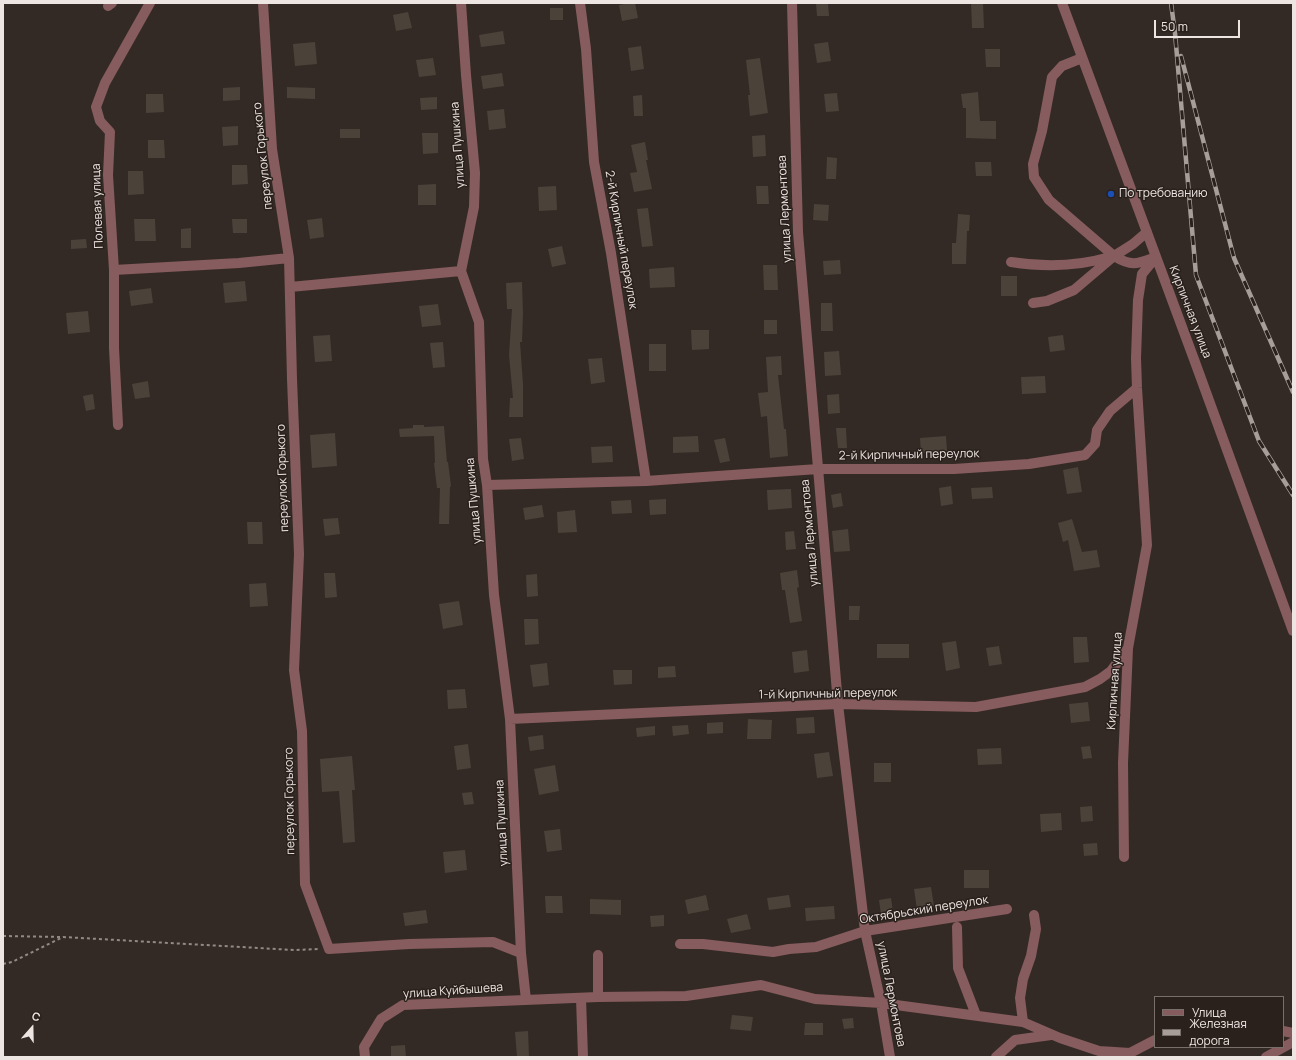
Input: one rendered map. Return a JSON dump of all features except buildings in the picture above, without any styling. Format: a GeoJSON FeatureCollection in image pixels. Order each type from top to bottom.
{"type":"FeatureCollection","features":[{"type":"Feature","properties":{"kind":"street","name":"Полевая улица"},"geometry":{"type":"LineString","coordinates":[[118,425],[114,348],[114,270],[108,175],[110,132],[100,120],[96,107],[105,83],[150,3]]}},
{"type":"Feature","properties":{"kind":"street","name":"переулок Горького"},"geometry":{"type":"LineString","coordinates":[[263,3],[272,149],[289,258],[299,554],[294,670],[302,731],[305,884],[329,949]]}},
{"type":"Feature","properties":{"kind":"street","name":"улица Пушкина"},"geometry":{"type":"LineString","coordinates":[[461,3],[475,172],[474,207],[461,271],[479,322],[483,459],[487,486],[494,595],[510,719],[521,953],[526,1000]]}},
{"type":"Feature","properties":{"kind":"street","name":"2-й Кирпичный переулок"},"geometry":{"type":"LineString","coordinates":[[580,3],[586,50],[594,162],[611,253],[646,481]]}},
{"type":"Feature","properties":{"kind":"street","name":"улица Лермонтова"},"geometry":{"type":"LineString","coordinates":[[792,3],[798,232],[838,704],[865,931],[881,1003],[890,1057]]}},
{"type":"Feature","properties":{"kind":"street","name":"Кирпичная улица"},"geometry":{"type":"LineString","coordinates":[[1062,3],[1293,630]]}},
{"type":"Feature","properties":{"kind":"street"},"geometry":{"type":"LineString","coordinates":[[1082,58],[1062,66],[1052,77],[1042,130],[1033,164],[1034,178],[1049,200],[1123,262],[1137,264],[1156,257]]}},
{"type":"Feature","properties":{"kind":"street"},"geometry":{"type":"LineString","coordinates":[[1033,303],[1047,301],[1074,290],[1114,256],[1133,244],[1146,232]]}},
{"type":"Feature","properties":{"kind":"street"},"geometry":{"type":"LineString","coordinates":[[1011,262],[1045,266],[1094,262],[1114,256]]}},
{"type":"Feature","properties":{"kind":"street","name":"Кирпичная улица"},"geometry":{"type":"LineString","coordinates":[[1124,856],[1123,763],[1128,648],[1147,545],[1137,388],[1136,358],[1138,300],[1142,274],[1156,257]]}},
{"type":"Feature","properties":{"kind":"street"},"geometry":{"type":"LineString","coordinates":[[114,270],[239,263],[289,258]]}},
{"type":"Feature","properties":{"kind":"street"},"geometry":{"type":"LineString","coordinates":[[290,287],[461,271]]}},
{"type":"Feature","properties":{"kind":"street","name":"2-й Кирпичный переулок"},"geometry":{"type":"LineString","coordinates":[[487,486],[646,481],[818,469],[954,469],[1029,464],[1085,455],[1095,444],[1097,430],[1110,411],[1137,388]]}},
{"type":"Feature","properties":{"kind":"street","name":"1-й Кирпичный переулок"},"geometry":{"type":"LineString","coordinates":[[510,719],[838,704],[976,707],[1085,687],[1111,671],[1128,648]]}},
{"type":"Feature","properties":{"kind":"street","name":"Октябрьский переулок"},"geometry":{"type":"LineString","coordinates":[[680,944],[703,944],[773,952],[816,947],[865,931],[1007,909]]}},
{"type":"Feature","properties":{"kind":"street"},"geometry":{"type":"LineString","coordinates":[[1023,1022],[1020,998],[1023,979],[1031,956],[1036,929],[1034,915]]}},
{"type":"Feature","properties":{"kind":"street"},"geometry":{"type":"LineString","coordinates":[[957,927],[958,968],[976,1015]]}},
{"type":"Feature","properties":{"kind":"street"},"geometry":{"type":"LineString","coordinates":[[329,949],[409,944],[493,942],[521,953]]}},
{"type":"Feature","properties":{"kind":"street"},"geometry":{"type":"LineString","coordinates":[[598,955],[598,997]]}},
{"type":"Feature","properties":{"kind":"street","name":"улица Куйбышева"},"geometry":{"type":"LineString","coordinates":[[365,1057],[364,1047],[381,1019],[402,1005],[598,997],[686,996],[761,985],[815,999],[881,1003],[1023,1022],[1092,1053],[1130,1053],[1154,1041]]}},
{"type":"Feature","properties":{"kind":"street"},"geometry":{"type":"LineString","coordinates":[[581,998],[583,1057]]}},
{"type":"Feature","properties":{"kind":"street"},"geometry":{"type":"LineString","coordinates":[[996,1057],[1015,1040],[1052,1034]]}},
{"type":"Feature","properties":{"kind":"street"},"geometry":{"type":"LineString","coordinates":[[1284,1047],[1293,1042]]}},
{"type":"Feature","properties":{"kind":"street"},"geometry":{"type":"LineString","coordinates":[[1266,1057],[1282,1048]]}},
{"type":"Feature","properties":{"kind":"path"},"geometry":{"type":"LineString","coordinates":[[3,936],[63,937],[294,950],[329,949]]}},
{"type":"Feature","properties":{"kind":"path"},"geometry":{"type":"LineString","coordinates":[[3,964],[12,962],[63,937]]}},
{"type":"Feature","properties":{"kind":"railway"},"geometry":{"type":"LineString","coordinates":[[1171,3],[1175,33],[1196,275],[1259,441],[1293,495]]}},
{"type":"Feature","properties":{"kind":"railway"},"geometry":{"type":"LineString","coordinates":[[1181,56],[1234,258],[1293,392]]}},
{"type":"Feature","properties":{"kind":"place","name":"По требованию"},"geometry":{"type":"Point","coordinates":[1111,194]}}]}
